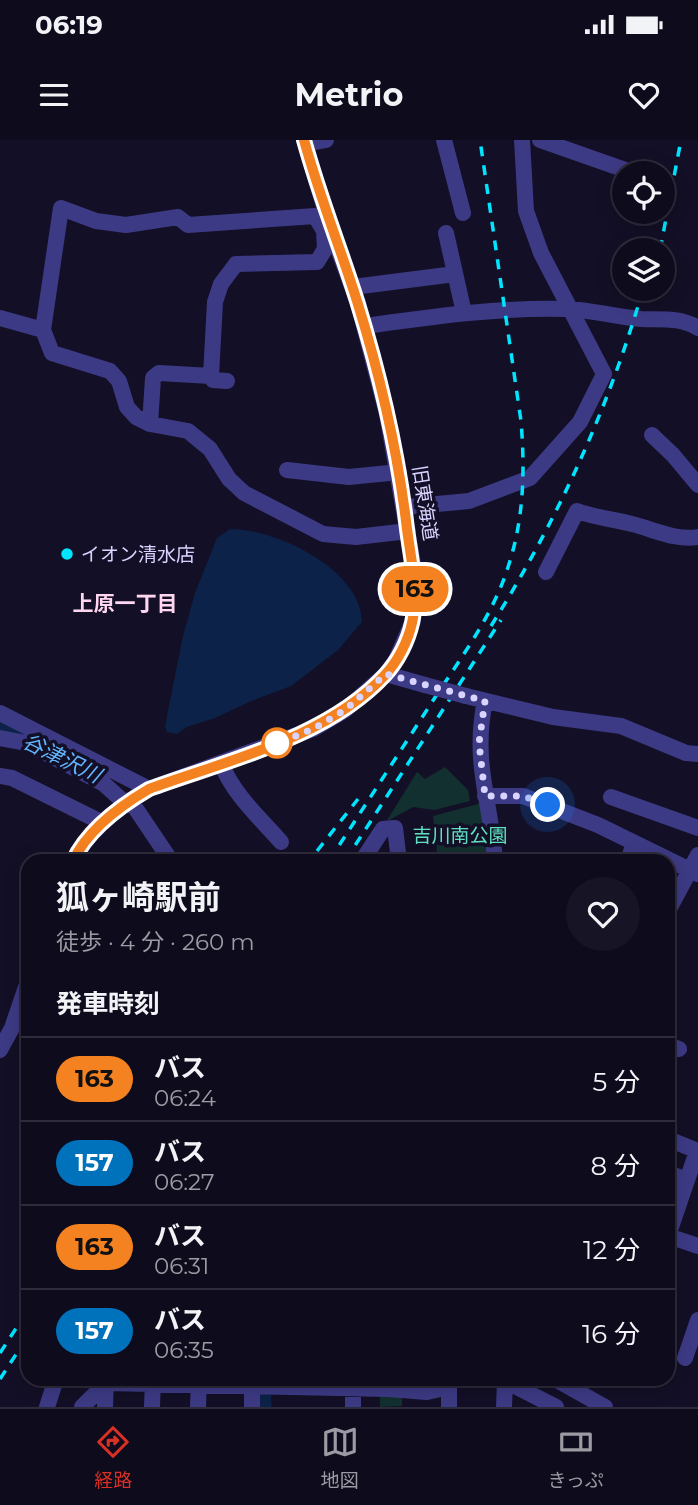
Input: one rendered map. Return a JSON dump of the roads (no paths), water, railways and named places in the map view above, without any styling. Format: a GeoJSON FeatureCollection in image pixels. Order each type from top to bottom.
{"type":"FeatureCollection","features":[{"type":"Feature","properties":{"kind":"street"},"geometry":{"type":"LineString","coordinates":[[304,142],[326,140]]}},
{"type":"Feature","properties":{"kind":"street"},"geometry":{"type":"LineString","coordinates":[[444,140],[463,213]]}},
{"type":"Feature","properties":{"kind":"street"},"geometry":{"type":"LineString","coordinates":[[405,507],[469,501],[530,478],[580,422],[604,374],[541,253],[526,211],[522,140]]}},
{"type":"Feature","properties":{"kind":"street"},"geometry":{"type":"LineString","coordinates":[[540,140],[612,165]]}},
{"type":"Feature","properties":{"kind":"street","name":"旧東海道"},"geometry":{"type":"LineString","coordinates":[[78,854],[103,823],[149,789],[313,729],[345,710],[386,674],[397,660],[408,636],[412,621],[413,564],[399,471],[365,326],[353,287],[328,230],[304,142]]}},
{"type":"Feature","properties":{"kind":"street"},"geometry":{"type":"LineString","coordinates":[[227,381],[213,380],[211,376],[215,302],[221,284],[236,264],[317,262],[325,248],[328,230],[315,216],[188,225],[178,217],[126,225],[96,221],[61,208],[43,330],[52,353],[110,371],[119,381],[127,407],[136,417],[150,424],[188,431],[211,449],[229,479],[244,493],[323,534],[356,537],[408,531]]}},
{"type":"Feature","properties":{"kind":"street"},"geometry":{"type":"LineString","coordinates":[[446,233],[464,313]]}},
{"type":"Feature","properties":{"kind":"street"},"geometry":{"type":"LineString","coordinates":[[353,287],[455,274]]}},
{"type":"Feature","properties":{"kind":"street"},"geometry":{"type":"LineString","coordinates":[[365,326],[464,313],[568,309],[640,318],[675,319],[698,328]]}},
{"type":"Feature","properties":{"kind":"street"},"geometry":{"type":"LineString","coordinates":[[0,318],[43,330]]}},
{"type":"Feature","properties":{"kind":"street"},"geometry":{"type":"LineString","coordinates":[[150,424],[153,378],[159,373],[211,376]]}},
{"type":"Feature","properties":{"kind":"street"},"geometry":{"type":"LineString","coordinates":[[652,435],[698,485]]}},
{"type":"Feature","properties":{"kind":"street"},"geometry":{"type":"LineString","coordinates":[[287,470],[349,477],[399,471]]}},
{"type":"Feature","properties":{"kind":"street"},"geometry":{"type":"LineString","coordinates":[[546,572],[577,511],[678,537],[698,537]]}},
{"type":"Feature","properties":{"kind":"street"},"geometry":{"type":"LineString","coordinates":[[386,674],[553,718],[621,726],[686,753],[698,754]]}},
{"type":"Feature","properties":{"kind":"street"},"geometry":{"type":"LineString","coordinates":[[485,701],[479,743],[494,854]]}},
{"type":"Feature","properties":{"kind":"street"},"geometry":{"type":"LineString","coordinates":[[0,713],[149,789]]}},
{"type":"Feature","properties":{"kind":"street"},"geometry":{"type":"LineString","coordinates":[[0,738],[36,748],[104,784],[128,802],[167,854]]}},
{"type":"Feature","properties":{"kind":"street"},"geometry":{"type":"LineString","coordinates":[[221,763],[234,787],[281,842]]}},
{"type":"Feature","properties":{"kind":"street"},"geometry":{"type":"LineString","coordinates":[[0,776],[12,778],[103,823]]}},
{"type":"Feature","properties":{"kind":"street"},"geometry":{"type":"LineString","coordinates":[[485,796],[523,796],[598,825],[657,854]]}},
{"type":"Feature","properties":{"kind":"street"},"geometry":{"type":"LineString","coordinates":[[611,797],[698,828]]}},
{"type":"Feature","properties":{"kind":"street"},"geometry":{"type":"LineString","coordinates":[[367,854],[383,829],[395,828],[398,854]]}},
{"type":"Feature","properties":{"kind":"street"},"geometry":{"type":"LineString","coordinates":[[630,854],[634,843]]}},
{"type":"Feature","properties":{"kind":"street"},"geometry":{"type":"LineString","coordinates":[[675,900],[694,872],[698,855]]}},
{"type":"Feature","properties":{"kind":"street"},"geometry":{"type":"LineString","coordinates":[[675,863],[694,872]]}},
{"type":"Feature","properties":{"kind":"street"},"geometry":{"type":"LineString","coordinates":[[0,1050],[21,1012]]}},
{"type":"Feature","properties":{"kind":"street"},"geometry":{"type":"LineString","coordinates":[[675,1142],[698,1151],[675,1215]]}},
{"type":"Feature","properties":{"kind":"street"},"geometry":{"type":"LineString","coordinates":[[675,1176],[687,1180]]}},
{"type":"Feature","properties":{"kind":"street"},"geometry":{"type":"LineString","coordinates":[[675,1239],[698,1247]]}},
{"type":"Feature","properties":{"kind":"street"},"geometry":{"type":"LineString","coordinates":[[675,1358],[680,1360],[692,1356],[698,1320]]}},
{"type":"Feature","properties":{"kind":"street"},"geometry":{"type":"LineString","coordinates":[[47,1407],[54,1386]]}},
{"type":"Feature","properties":{"kind":"street"},"geometry":{"type":"LineString","coordinates":[[82,1407],[101,1386]]}},
{"type":"Feature","properties":{"kind":"street"},"geometry":{"type":"LineString","coordinates":[[105,1407],[106,1386]]}},
{"type":"Feature","properties":{"kind":"street"},"geometry":{"type":"LineString","coordinates":[[152,1407],[153,1386]]}},
{"type":"Feature","properties":{"kind":"street"},"geometry":{"type":"LineString","coordinates":[[198,1407],[199,1386]]}},
{"type":"Feature","properties":{"kind":"street"},"geometry":{"type":"LineString","coordinates":[[251,1386],[252,1407]]}},
{"type":"Feature","properties":{"kind":"street"},"geometry":{"type":"LineString","coordinates":[[302,1386],[353,1389],[374,1386]]}},
{"type":"Feature","properties":{"kind":"street"},"geometry":{"type":"LineString","coordinates":[[390,1386],[404,1399],[443,1386]]}},
{"type":"Feature","properties":{"kind":"street"},"geometry":{"type":"LineString","coordinates":[[449,1407],[451,1386]]}},
{"type":"Feature","properties":{"kind":"street"},"geometry":{"type":"LineString","coordinates":[[503,1386],[504,1407]]}},
{"type":"Feature","properties":{"kind":"street"},"geometry":{"type":"LineString","coordinates":[[515,1386],[556,1407]]}},
{"type":"Feature","properties":{"kind":"street"},"geometry":{"type":"LineString","coordinates":[[568,1386],[605,1407]]}},
{"type":"Feature","properties":{"kind":"street"},"geometry":{"type":"LineString","coordinates":[[353,1389],[354,1407]]}},
{"type":"Feature","properties":{"kind":"water"},"geometry":{"type":"Polygon","coordinates":[[[230,529],[270,536],[292,544],[332,569],[347,585],[358,603],[362,622],[338,650],[291,686],[187,727],[177,734],[167,732],[165,726],[183,636],[195,593],[217,538],[230,529]]]}},
{"type":"Feature","properties":{"kind":"waterway","name":"谷津沢川"},"geometry":{"type":"LineString","coordinates":[[0,727],[37,744]]}},
{"type":"Feature","properties":{"kind":"waterway","name":"谷津沢川"},"geometry":{"type":"LineString","coordinates":[[261,1386],[262,1407]]}},
{"type":"Feature","properties":{"kind":"railway"},"geometry":{"type":"LineString","coordinates":[[334,854],[486,617],[503,582],[518,529],[523,475],[521,421],[480,140]]}},
{"type":"Feature","properties":{"kind":"railway"},"geometry":{"type":"LineString","coordinates":[[662,238],[681,140]]}},
{"type":"Feature","properties":{"kind":"railway"},"geometry":{"type":"LineString","coordinates":[[491,626],[538,546],[579,463],[614,377],[639,301]]}},
{"type":"Feature","properties":{"kind":"railway"},"geometry":{"type":"LineString","coordinates":[[350,854],[501,620]]}},
{"type":"Feature","properties":{"kind":"railway"},"geometry":{"type":"LineString","coordinates":[[317,851],[358,799]]}},
{"type":"Feature","properties":{"kind":"railway"},"geometry":{"type":"LineString","coordinates":[[0,1353],[21,1321]]}},
{"type":"Feature","properties":{"kind":"railway"},"geometry":{"type":"LineString","coordinates":[[0,1379],[21,1347]]}},
{"type":"Feature","properties":{"kind":"place","name":"イオン清水店"},"geometry":{"type":"Point","coordinates":[67,554]}},
{"type":"Feature","properties":{"kind":"district","name":"上原一丁目"},"geometry":{"type":"Point","coordinates":[125,603]}},
{"type":"Feature","properties":{"kind":"park label","name":"吉川南公園"},"geometry":{"type":"Point","coordinates":[460,835]}}]}
